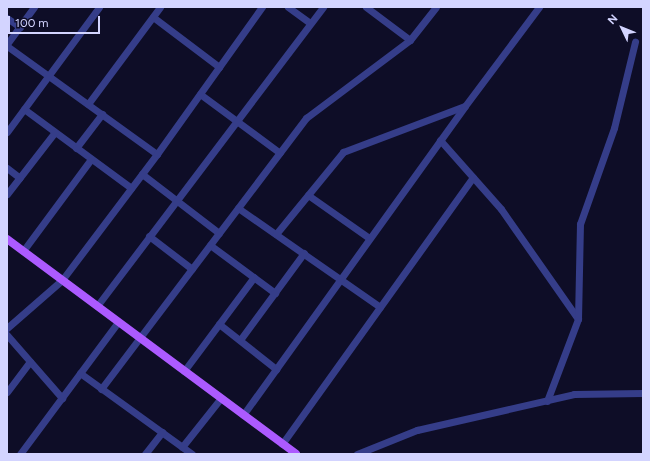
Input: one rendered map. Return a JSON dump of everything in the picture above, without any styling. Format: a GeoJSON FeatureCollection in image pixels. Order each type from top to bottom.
{"type":"FeatureCollection","features":[{"type":"Feature","properties":{"kind":"main road"},"geometry":{"type":"LineString","coordinates":[[8,241],[296,454]]}},
{"type":"Feature","properties":{"kind":"street"},"geometry":{"type":"LineString","coordinates":[[34,7],[7,45],[157,154]]}},
{"type":"Feature","properties":{"kind":"street"},"geometry":{"type":"LineString","coordinates":[[7,132],[99,7]]}},
{"type":"Feature","properties":{"kind":"street"},"geometry":{"type":"LineString","coordinates":[[88,104],[160,7]]}},
{"type":"Feature","properties":{"kind":"street"},"geometry":{"type":"LineString","coordinates":[[7,328],[62,280],[157,154],[262,7]]}},
{"type":"Feature","properties":{"kind":"street"},"geometry":{"type":"LineString","coordinates":[[288,7],[310,23]]}},
{"type":"Feature","properties":{"kind":"street"},"geometry":{"type":"LineString","coordinates":[[97,306],[323,7]]}},
{"type":"Feature","properties":{"kind":"street"},"geometry":{"type":"LineString","coordinates":[[366,7],[410,40]]}},
{"type":"Feature","properties":{"kind":"street"},"geometry":{"type":"LineString","coordinates":[[102,389],[306,118],[410,40],[436,7]]}},
{"type":"Feature","properties":{"kind":"street"},"geometry":{"type":"LineString","coordinates":[[243,415],[440,140],[539,7]]}},
{"type":"Feature","properties":{"kind":"street"},"geometry":{"type":"LineString","coordinates":[[153,17],[219,67]]}},
{"type":"Feature","properties":{"kind":"street"},"geometry":{"type":"LineString","coordinates":[[7,18],[20,27]]}},
{"type":"Feature","properties":{"kind":"street"},"geometry":{"type":"LineString","coordinates":[[547,401],[578,320],[580,224],[614,128],[636,42]]}},
{"type":"Feature","properties":{"kind":"street"},"geometry":{"type":"LineString","coordinates":[[200,94],[280,153]]}},
{"type":"Feature","properties":{"kind":"street"},"geometry":{"type":"LineString","coordinates":[[276,234],[343,152],[465,106]]}},
{"type":"Feature","properties":{"kind":"street"},"geometry":{"type":"LineString","coordinates":[[24,109],[131,188]]}},
{"type":"Feature","properties":{"kind":"street"},"geometry":{"type":"LineString","coordinates":[[76,148],[102,114]]}},
{"type":"Feature","properties":{"kind":"street"},"geometry":{"type":"LineString","coordinates":[[7,194],[55,132]]}},
{"type":"Feature","properties":{"kind":"street"},"geometry":{"type":"LineString","coordinates":[[440,140],[501,208],[578,320]]}},
{"type":"Feature","properties":{"kind":"street"},"geometry":{"type":"LineString","coordinates":[[23,251],[92,159]]}},
{"type":"Feature","properties":{"kind":"street"},"geometry":{"type":"LineString","coordinates":[[7,168],[20,178]]}},
{"type":"Feature","properties":{"kind":"street"},"geometry":{"type":"LineString","coordinates":[[142,174],[219,233]]}},
{"type":"Feature","properties":{"kind":"street"},"geometry":{"type":"LineString","coordinates":[[282,444],[473,177]]}},
{"type":"Feature","properties":{"kind":"street"},"geometry":{"type":"LineString","coordinates":[[308,195],[369,238]]}},
{"type":"Feature","properties":{"kind":"street"},"geometry":{"type":"LineString","coordinates":[[238,208],[380,307]]}},
{"type":"Feature","properties":{"kind":"street"},"geometry":{"type":"LineString","coordinates":[[150,236],[192,269]]}},
{"type":"Feature","properties":{"kind":"street"},"geometry":{"type":"LineString","coordinates":[[210,245],[275,292]]}},
{"type":"Feature","properties":{"kind":"street"},"geometry":{"type":"LineString","coordinates":[[240,340],[304,253]]}},
{"type":"Feature","properties":{"kind":"street"},"geometry":{"type":"LineString","coordinates":[[184,371],[254,277]]}},
{"type":"Feature","properties":{"kind":"street"},"geometry":{"type":"LineString","coordinates":[[20,454],[118,322]]}},
{"type":"Feature","properties":{"kind":"street"},"geometry":{"type":"LineString","coordinates":[[219,324],[276,368]]}},
{"type":"Feature","properties":{"kind":"street"},"geometry":{"type":"LineString","coordinates":[[7,336],[62,398]]}},
{"type":"Feature","properties":{"kind":"street"},"geometry":{"type":"LineString","coordinates":[[7,392],[30,362]]}},
{"type":"Feature","properties":{"kind":"street"},"geometry":{"type":"LineString","coordinates":[[80,373],[192,454]]}},
{"type":"Feature","properties":{"kind":"street"},"geometry":{"type":"LineString","coordinates":[[357,454],[417,430],[574,394],[643,393]]}},
{"type":"Feature","properties":{"kind":"street"},"geometry":{"type":"LineString","coordinates":[[182,448],[221,398]]}},
{"type":"Feature","properties":{"kind":"street"},"geometry":{"type":"LineString","coordinates":[[146,454],[162,432]]}}]}
